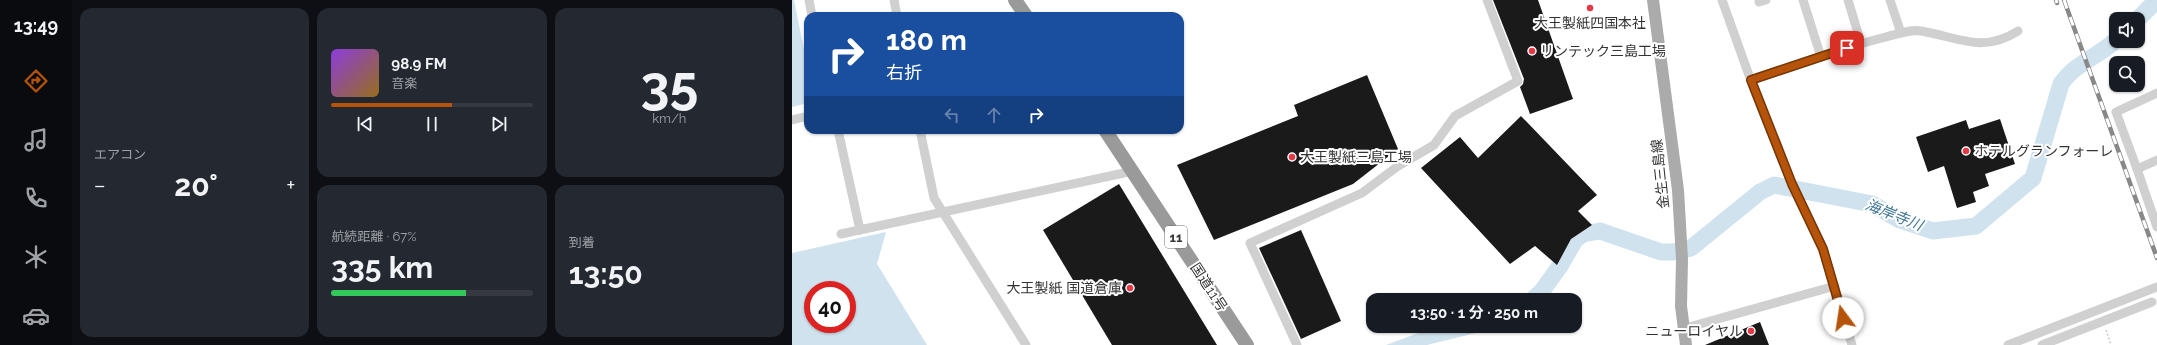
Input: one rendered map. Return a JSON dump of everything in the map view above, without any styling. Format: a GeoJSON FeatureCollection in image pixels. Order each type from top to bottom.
{"type":"FeatureCollection","features":[{"type":"Feature","properties":{"kind":"highway"},"geometry":{"type":"LineString","coordinates":[[1015,0],[1023,12]]}},
{"type":"Feature","properties":{"kind":"highway","name":"国道11号"},"geometry":{"type":"LineString","coordinates":[[1108,134],[1133,170],[1247,345]]}},
{"type":"Feature","properties":{"kind":"main road","name":"金生三島線"},"geometry":{"type":"LineString","coordinates":[[1653,0],[1678,190],[1682,259],[1682,329],[1686,345]]}},
{"type":"Feature","properties":{"kind":"street"},"geometry":{"type":"LineString","coordinates":[[809,0],[811,12]]}},
{"type":"Feature","properties":{"kind":"street"},"geometry":{"type":"LineString","coordinates":[[894,0],[896,12]]}},
{"type":"Feature","properties":{"kind":"street"},"geometry":{"type":"LineString","coordinates":[[1298,345],[1250,243],[1362,193],[1398,166],[1434,145],[1455,116],[1518,81],[1487,0]]}},
{"type":"Feature","properties":{"kind":"street"},"geometry":{"type":"LineString","coordinates":[[1722,0],[1751,80],[1796,194],[1823,249],[1852,345]]}},
{"type":"Feature","properties":{"kind":"street"},"geometry":{"type":"LineString","coordinates":[[1803,0],[1821,57]]}},
{"type":"Feature","properties":{"kind":"street"},"geometry":{"type":"LineString","coordinates":[[1848,0],[1860,43]]}},
{"type":"Feature","properties":{"kind":"street"},"geometry":{"type":"LineString","coordinates":[[1890,0],[1901,33]]}},
{"type":"Feature","properties":{"kind":"street"},"geometry":{"type":"LineString","coordinates":[[1751,80],[1860,43],[1901,33],[1920,31],[1965,42],[1979,43],[1989,42],[2018,31]]}},
{"type":"Feature","properties":{"kind":"street"},"geometry":{"type":"LineString","coordinates":[[2157,93],[2116,112],[2157,227]]}},
{"type":"Feature","properties":{"kind":"street"},"geometry":{"type":"LineString","coordinates":[[792,120],[804,117]]}},
{"type":"Feature","properties":{"kind":"street"},"geometry":{"type":"LineString","coordinates":[[839,134],[860,230]]}},
{"type":"Feature","properties":{"kind":"street"},"geometry":{"type":"LineString","coordinates":[[921,134],[934,198],[1026,345]]}},
{"type":"Feature","properties":{"kind":"street"},"geometry":{"type":"LineString","coordinates":[[2137,169],[2157,160]]}},
{"type":"Feature","properties":{"kind":"street"},"geometry":{"type":"LineString","coordinates":[[841,234],[1133,170]]}},
{"type":"Feature","properties":{"kind":"street"},"geometry":{"type":"LineString","coordinates":[[1682,329],[1835,286]]}},
{"type":"Feature","properties":{"kind":"street"},"geometry":{"type":"LineString","coordinates":[[2008,345],[2157,287]]}},
{"type":"Feature","properties":{"kind":"street"},"geometry":{"type":"LineString","coordinates":[[2042,345],[2152,302]]}},
{"type":"Feature","properties":{"kind":"path"},"geometry":{"type":"LineString","coordinates":[[2104,321],[2110,344],[2107,345]]}},
{"type":"Feature","properties":{"kind":"water"},"geometry":{"type":"Polygon","coordinates":[[[792,0],[794,0],[804,49],[804,104],[792,107],[792,0]]]}},
{"type":"Feature","properties":{"kind":"water"},"geometry":{"type":"Polygon","coordinates":[[[886,232],[877,264],[927,345],[792,345],[792,253],[886,232]]]}},
{"type":"Feature","properties":{"kind":"water"},"geometry":{"type":"Polygon","coordinates":[[[1553,264],[1561,268],[1551,285],[1544,293],[1533,293],[1540,287],[1553,264]]]}},
{"type":"Feature","properties":{"kind":"water"},"geometry":{"type":"Polygon","coordinates":[[[1418,333],[1476,333],[1427,345],[1386,345],[1418,333]]]}},
{"type":"Feature","properties":{"kind":"building","name":"リンテック三島工場"},"geometry":{"type":"Polygon","coordinates":[[[1493,0],[1538,0],[1573,99],[1530,114],[1520,87],[1523,84],[1524,79],[1493,0]]]}},
{"type":"Feature","properties":{"kind":"building","name":"大王製紙三島工場"},"geometry":{"type":"Polygon","coordinates":[[[1367,75],[1398,149],[1353,184],[1214,240],[1177,165],[1298,116],[1294,105],[1367,75]]]}},
{"type":"Feature","properties":{"kind":"building","name":"大王製紙三島工場"},"geometry":{"type":"Polygon","coordinates":[[[1521,116],[1597,195],[1578,211],[1592,225],[1571,239],[1557,265],[1535,246],[1510,264],[1421,168],[1460,137],[1478,158],[1521,116]]]}},
{"type":"Feature","properties":{"kind":"building","name":"ホテルグランフォーレ"},"geometry":{"type":"Polygon","coordinates":[[[2000,119],[2015,164],[1985,174],[1989,186],[1973,192],[1976,202],[1957,208],[1944,166],[1928,172],[1916,137],[1966,120],[1969,129],[2000,119]]]}},
{"type":"Feature","properties":{"kind":"building","name":"大王製紙 国道倉庫"},"geometry":{"type":"Polygon","coordinates":[[[1119,184],[1217,345],[1112,345],[1043,230],[1119,184]]]}},
{"type":"Feature","properties":{"kind":"building"},"geometry":{"type":"Polygon","coordinates":[[[1301,230],[1341,321],[1301,339],[1259,248],[1301,230]]]}},
{"type":"Feature","properties":{"kind":"building","name":"ニューロイヤル"},"geometry":{"type":"Polygon","coordinates":[[[1760,322],[1769,345],[1705,345],[1760,322]]]}},
{"type":"Feature","properties":{"kind":"waterway","name":"海岸寺川"},"geometry":{"type":"LineString","coordinates":[[2145,12],[2157,0]]}},
{"type":"Feature","properties":{"kind":"waterway","name":"海岸寺川"},"geometry":{"type":"LineString","coordinates":[[1540,293],[1560,266],[1575,240],[1583,234],[1600,231],[1661,252],[1673,252],[1691,248],[1760,192],[1774,185],[1872,204],[1900,220],[1933,231],[1976,226],[2033,178],[2061,84],[2073,71],[2109,46]]}},
{"type":"Feature","properties":{"kind":"railway"},"geometry":{"type":"LineString","coordinates":[[2064,0],[2157,258]]}},
{"type":"Feature","properties":{"kind":"place","name":"大王製紙四国本社"},"geometry":{"type":"Point","coordinates":[1590,8]}},
{"type":"Feature","properties":{"kind":"place","name":"リンテック三島工場"},"geometry":{"type":"Point","coordinates":[1532,51]}},
{"type":"Feature","properties":{"kind":"place","name":"ホテルグランフォーレ"},"geometry":{"type":"Point","coordinates":[1966,151]}},
{"type":"Feature","properties":{"kind":"place","name":"大王製紙三島工場"},"geometry":{"type":"Point","coordinates":[1292,157]}},
{"type":"Feature","properties":{"kind":"place","name":"大王製紙 国道倉庫"},"geometry":{"type":"Point","coordinates":[1130,288]}},
{"type":"Feature","properties":{"kind":"place","name":"ニューロイヤル"},"geometry":{"type":"Point","coordinates":[1751,331]}},
{"type":"Feature","properties":{"kind":"route"},"geometry":{"type":"LineString","coordinates":[[1843,318],[1835,286],[1823,249],[1796,194],[1751,80],[1847,48]]}}]}
